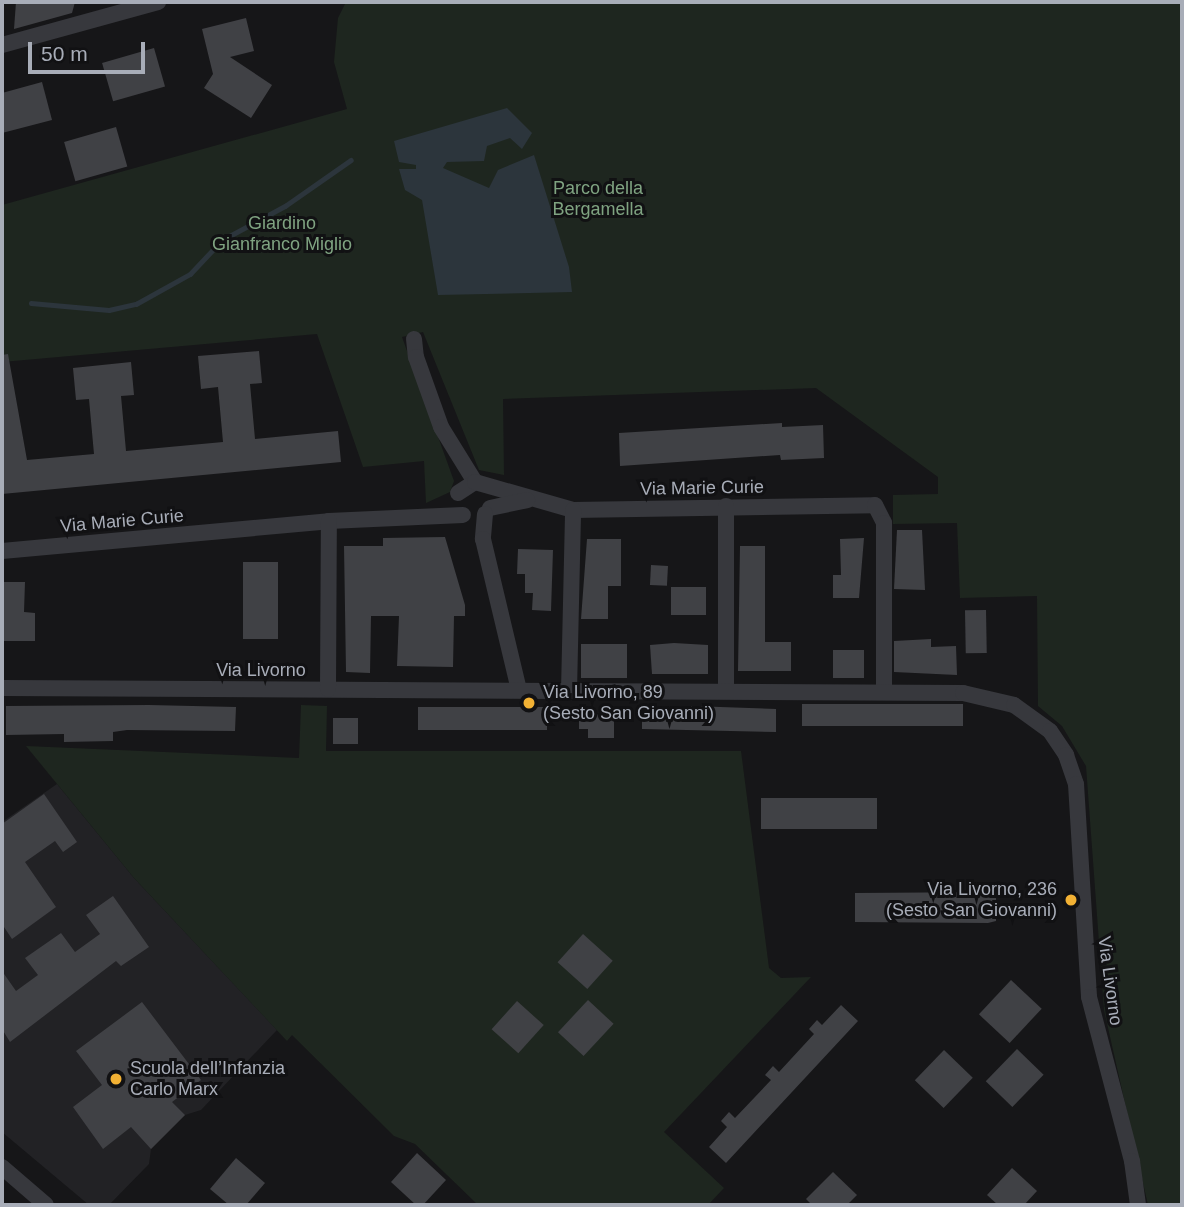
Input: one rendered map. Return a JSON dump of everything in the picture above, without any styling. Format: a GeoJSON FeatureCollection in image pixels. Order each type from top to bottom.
{"type":"FeatureCollection","features":[{"type":"Feature","properties":{"kind":"street"},"geometry":{"type":"LineString","coordinates":[[2,45],[159,2]]}},
{"type":"Feature","properties":{"kind":"street"},"geometry":{"type":"LineString","coordinates":[[414,340],[420,369],[451,447],[457,494],[465,516],[482,539],[519,690]]}},
{"type":"Feature","properties":{"kind":"street"},"geometry":{"type":"LineString","coordinates":[[451,447],[491,497],[482,539]]}},
{"type":"Feature","properties":{"kind":"street","name":"Via Marie Curie"},"geometry":{"type":"LineString","coordinates":[[415,517],[478,483],[530,500],[573,510],[875,505],[884,523],[884,692]]}},
{"type":"Feature","properties":{"kind":"street","name":"Via Marie Curie"},"geometry":{"type":"LineString","coordinates":[[2,551],[329,521],[465,516],[530,500]]}},
{"type":"Feature","properties":{"kind":"street"},"geometry":{"type":"LineString","coordinates":[[726,506],[726,691]]}},
{"type":"Feature","properties":{"kind":"street"},"geometry":{"type":"LineString","coordinates":[[569,691],[573,510]]}},
{"type":"Feature","properties":{"kind":"street"},"geometry":{"type":"LineString","coordinates":[[328,689],[329,521]]}},
{"type":"Feature","properties":{"kind":"street","name":"Via Livorno"},"geometry":{"type":"LineString","coordinates":[[2,688],[975,693],[1004,701],[1043,723],[1066,755],[1081,810],[1089,997],[1132,1161],[1138,1205]]}},
{"type":"Feature","properties":{"kind":"street"},"geometry":{"type":"LineString","coordinates":[[2,1167],[46,1205]]}},
{"type":"Feature","properties":{"kind":"shaded area"},"geometry":{"type":"Polygon","coordinates":[[[507,108],[532,133],[522,149],[510,138],[487,146],[484,161],[447,162],[443,168],[489,188],[498,170],[534,155],[569,267],[572,292],[438,295],[422,200],[405,190],[399,169],[416,169],[416,165],[399,162],[394,141],[507,108]]]}},
{"type":"Feature","properties":{"kind":"shaded area","name":"Scuola dell’Infanzia Carlo Marx"},"geometry":{"type":"Polygon","coordinates":[[[57,784],[134,878],[277,1030],[201,1110],[185,1115],[151,1149],[149,1164],[109,1205],[89,1205],[2,1132],[2,822],[57,784]]]}},
{"type":"Feature","properties":{"kind":"green space","name":"Parco della Bergamella"},"geometry":{"type":"Polygon","coordinates":[[[346,2],[1182,2],[1182,1205],[1148,1205],[1104,1010],[1086,766],[1062,726],[1038,706],[1037,596],[960,598],[957,523],[893,524],[893,495],[938,494],[938,477],[816,388],[503,399],[504,475],[479,470],[423,332],[402,337],[454,481],[450,492],[426,503],[424,461],[363,467],[317,334],[2,362],[2,205],[347,109],[334,62],[338,18],[346,2]]]}},
{"type":"Feature","properties":{"kind":"green space"},"geometry":{"type":"Polygon","coordinates":[[[301,705],[327,706],[326,751],[741,751],[769,968],[781,978],[811,977],[664,1132],[724,1188],[708,1205],[478,1205],[415,1144],[394,1136],[292,1035],[287,1041],[134,878],[26,746],[299,758],[301,705]]]}},
{"type":"Feature","properties":{"kind":"building"},"geometry":{"type":"Polygon","coordinates":[[[16,2],[75,2],[72,13],[14,29],[16,2]]]}},
{"type":"Feature","properties":{"kind":"building"},"geometry":{"type":"Polygon","coordinates":[[[246,18],[254,51],[230,57],[272,85],[251,118],[204,88],[213,74],[202,29],[246,18]]]}},
{"type":"Feature","properties":{"kind":"building"},"geometry":{"type":"Polygon","coordinates":[[[154,48],[165,86],[113,101],[102,63],[154,48]]]}},
{"type":"Feature","properties":{"kind":"building"},"geometry":{"type":"Polygon","coordinates":[[[42,82],[52,120],[2,133],[2,93],[42,82]]]}},
{"type":"Feature","properties":{"kind":"building"},"geometry":{"type":"Polygon","coordinates":[[[116,127],[127,166],[75,181],[64,142],[116,127]]]}},
{"type":"Feature","properties":{"kind":"building"},"geometry":{"type":"Polygon","coordinates":[[[259,351],[262,383],[250,384],[255,439],[338,431],[341,462],[2,494],[2,355],[8,354],[27,460],[94,454],[89,399],[76,400],[73,368],[131,362],[134,395],[121,396],[126,451],[223,442],[218,387],[201,389],[198,356],[259,351]]]}},
{"type":"Feature","properties":{"kind":"building"},"geometry":{"type":"Polygon","coordinates":[[[782,423],[782,427],[823,425],[824,458],[781,460],[780,455],[620,466],[619,433],[782,423]]]}},
{"type":"Feature","properties":{"kind":"building"},"geometry":{"type":"Polygon","coordinates":[[[897,530],[922,530],[925,590],[894,589],[897,530]]]}},
{"type":"Feature","properties":{"kind":"building"},"geometry":{"type":"Polygon","coordinates":[[[445,537],[465,605],[465,616],[454,616],[453,667],[397,666],[399,616],[371,616],[370,673],[346,672],[344,546],[383,546],[383,538],[445,537]]]}},
{"type":"Feature","properties":{"kind":"building"},"geometry":{"type":"Polygon","coordinates":[[[864,538],[859,598],[833,598],[833,575],[841,575],[840,539],[864,538]]]}},
{"type":"Feature","properties":{"kind":"building"},"geometry":{"type":"Polygon","coordinates":[[[587,539],[621,539],[621,586],[608,586],[608,619],[581,619],[587,539]]]}},
{"type":"Feature","properties":{"kind":"building"},"geometry":{"type":"Polygon","coordinates":[[[740,546],[765,546],[765,642],[791,642],[791,671],[738,671],[740,546]]]}},
{"type":"Feature","properties":{"kind":"building"},"geometry":{"type":"Polygon","coordinates":[[[518,549],[553,550],[551,611],[532,610],[533,593],[525,593],[525,574],[517,574],[518,549]]]}},
{"type":"Feature","properties":{"kind":"building"},"geometry":{"type":"Polygon","coordinates":[[[243,562],[278,562],[278,639],[243,639],[243,562]]]}},
{"type":"Feature","properties":{"kind":"building"},"geometry":{"type":"Polygon","coordinates":[[[651,565],[668,566],[667,586],[650,585],[651,565]]]}},
{"type":"Feature","properties":{"kind":"building"},"geometry":{"type":"Polygon","coordinates":[[[2,582],[25,582],[24,612],[35,613],[35,641],[2,641],[2,582]]]}},
{"type":"Feature","properties":{"kind":"building"},"geometry":{"type":"Polygon","coordinates":[[[671,587],[706,587],[706,615],[671,615],[671,587]]]}},
{"type":"Feature","properties":{"kind":"building"},"geometry":{"type":"Polygon","coordinates":[[[965,610],[986,610],[987,653],[966,653],[965,610]]]}},
{"type":"Feature","properties":{"kind":"building"},"geometry":{"type":"Polygon","coordinates":[[[931,639],[931,647],[956,646],[957,675],[894,672],[894,641],[931,639]]]}},
{"type":"Feature","properties":{"kind":"building"},"geometry":{"type":"Polygon","coordinates":[[[581,644],[627,644],[627,678],[581,678],[581,644]]]}},
{"type":"Feature","properties":{"kind":"building"},"geometry":{"type":"Polygon","coordinates":[[[650,645],[708,645],[708,674],[652,674],[650,645]]]}},
{"type":"Feature","properties":{"kind":"building"},"geometry":{"type":"Polygon","coordinates":[[[833,650],[864,650],[864,678],[833,678],[833,650]]]}},
{"type":"Feature","properties":{"kind":"building"},"geometry":{"type":"Polygon","coordinates":[[[802,704],[963,704],[963,726],[802,726],[802,704]]]}},
{"type":"Feature","properties":{"kind":"building"},"geometry":{"type":"Polygon","coordinates":[[[6,706],[236,707],[235,731],[127,730],[113,732],[113,741],[64,742],[64,734],[6,735],[6,706]]]}},
{"type":"Feature","properties":{"kind":"building"},"geometry":{"type":"Polygon","coordinates":[[[691,706],[776,709],[776,732],[642,729],[642,709],[691,710],[691,706]]]}},
{"type":"Feature","properties":{"kind":"building"},"geometry":{"type":"Polygon","coordinates":[[[418,707],[547,707],[547,730],[418,730],[418,707]]]}},
{"type":"Feature","properties":{"kind":"building"},"geometry":{"type":"Polygon","coordinates":[[[574,707],[593,707],[593,714],[614,715],[614,738],[588,738],[588,729],[579,729],[579,721],[573,721],[574,707]]]}},
{"type":"Feature","properties":{"kind":"building"},"geometry":{"type":"Polygon","coordinates":[[[333,718],[358,718],[358,744],[333,744],[333,718]]]}},
{"type":"Feature","properties":{"kind":"building"},"geometry":{"type":"Polygon","coordinates":[[[44,794],[77,842],[63,852],[55,841],[25,862],[56,907],[12,939],[2,924],[2,824],[44,794]]]}},
{"type":"Feature","properties":{"kind":"building"},"geometry":{"type":"Polygon","coordinates":[[[761,798],[877,798],[877,829],[761,829],[761,798]]]}},
{"type":"Feature","properties":{"kind":"building"},"geometry":{"type":"Polygon","coordinates":[[[996,892],[996,921],[988,923],[855,922],[855,893],[996,892]]]}},
{"type":"Feature","properties":{"kind":"building"},"geometry":{"type":"Polygon","coordinates":[[[113,896],[149,947],[121,966],[116,961],[10,1042],[2,1029],[2,971],[16,991],[38,975],[25,958],[61,933],[75,952],[100,934],[86,915],[113,896]]]}},
{"type":"Feature","properties":{"kind":"building"},"geometry":{"type":"Polygon","coordinates":[[[583,934],[613,961],[587,989],[558,962],[583,934]]]}},
{"type":"Feature","properties":{"kind":"building"},"geometry":{"type":"Polygon","coordinates":[[[1011,980],[1042,1009],[1010,1043],[979,1014],[1011,980]]]}},
{"type":"Feature","properties":{"kind":"building"},"geometry":{"type":"Polygon","coordinates":[[[588,1000],[614,1024],[584,1056],[558,1032],[588,1000]]]}},
{"type":"Feature","properties":{"kind":"building"},"geometry":{"type":"Polygon","coordinates":[[[517,1001],[544,1025],[518,1053],[492,1029],[517,1001]]]}},
{"type":"Feature","properties":{"kind":"building"},"geometry":{"type":"Polygon","coordinates":[[[142,1002],[201,1080],[172,1102],[185,1115],[151,1149],[131,1127],[103,1149],[73,1107],[102,1085],[76,1051],[142,1002]]]}},
{"type":"Feature","properties":{"kind":"building"},"geometry":{"type":"Polygon","coordinates":[[[841,1005],[858,1021],[726,1163],[709,1147],[727,1127],[721,1121],[729,1112],[735,1118],[771,1080],[765,1075],[773,1066],[779,1072],[814,1034],[809,1029],[817,1020],[822,1025],[841,1005]]]}},
{"type":"Feature","properties":{"kind":"building"},"geometry":{"type":"Polygon","coordinates":[[[1017,1049],[1044,1075],[1012,1107],[986,1081],[1017,1049]]]}},
{"type":"Feature","properties":{"kind":"building"},"geometry":{"type":"Polygon","coordinates":[[[944,1050],[973,1078],[944,1108],[915,1080],[944,1050]]]}},
{"type":"Feature","properties":{"kind":"building"},"geometry":{"type":"Polygon","coordinates":[[[417,1153],[446,1180],[423,1205],[416,1205],[391,1182],[417,1153]]]}},
{"type":"Feature","properties":{"kind":"building"},"geometry":{"type":"Polygon","coordinates":[[[236,1158],[265,1183],[246,1205],[229,1205],[210,1189],[236,1158]]]}},
{"type":"Feature","properties":{"kind":"building"},"geometry":{"type":"Polygon","coordinates":[[[1012,1168],[1037,1191],[1024,1205],[998,1205],[987,1195],[1012,1168]]]}},
{"type":"Feature","properties":{"kind":"building"},"geometry":{"type":"Polygon","coordinates":[[[833,1172],[857,1195],[847,1205],[812,1205],[806,1199],[833,1172]]]}},
{"type":"Feature","properties":{"kind":"waterway"},"geometry":{"type":"LineString","coordinates":[[31,303],[109,310],[136,304],[190,274],[222,240],[285,206],[351,160]]}},
{"type":"Feature","properties":{"kind":"place","name":"Via Livorno, 89 (Sesto San Giovanni)"},"geometry":{"type":"Point","coordinates":[529,703]}},
{"type":"Feature","properties":{"kind":"place","name":"Via Livorno, 236 (Sesto San Giovanni)"},"geometry":{"type":"Point","coordinates":[1071,900]}},
{"type":"Feature","properties":{"kind":"place","name":"Scuola dell’Infanzia Carlo Marx"},"geometry":{"type":"Point","coordinates":[116,1079]}},
{"type":"Feature","properties":{"kind":"park label","name":"Giardino Gianfranco Miglio"},"geometry":{"type":"Point","coordinates":[282,234]}}]}
